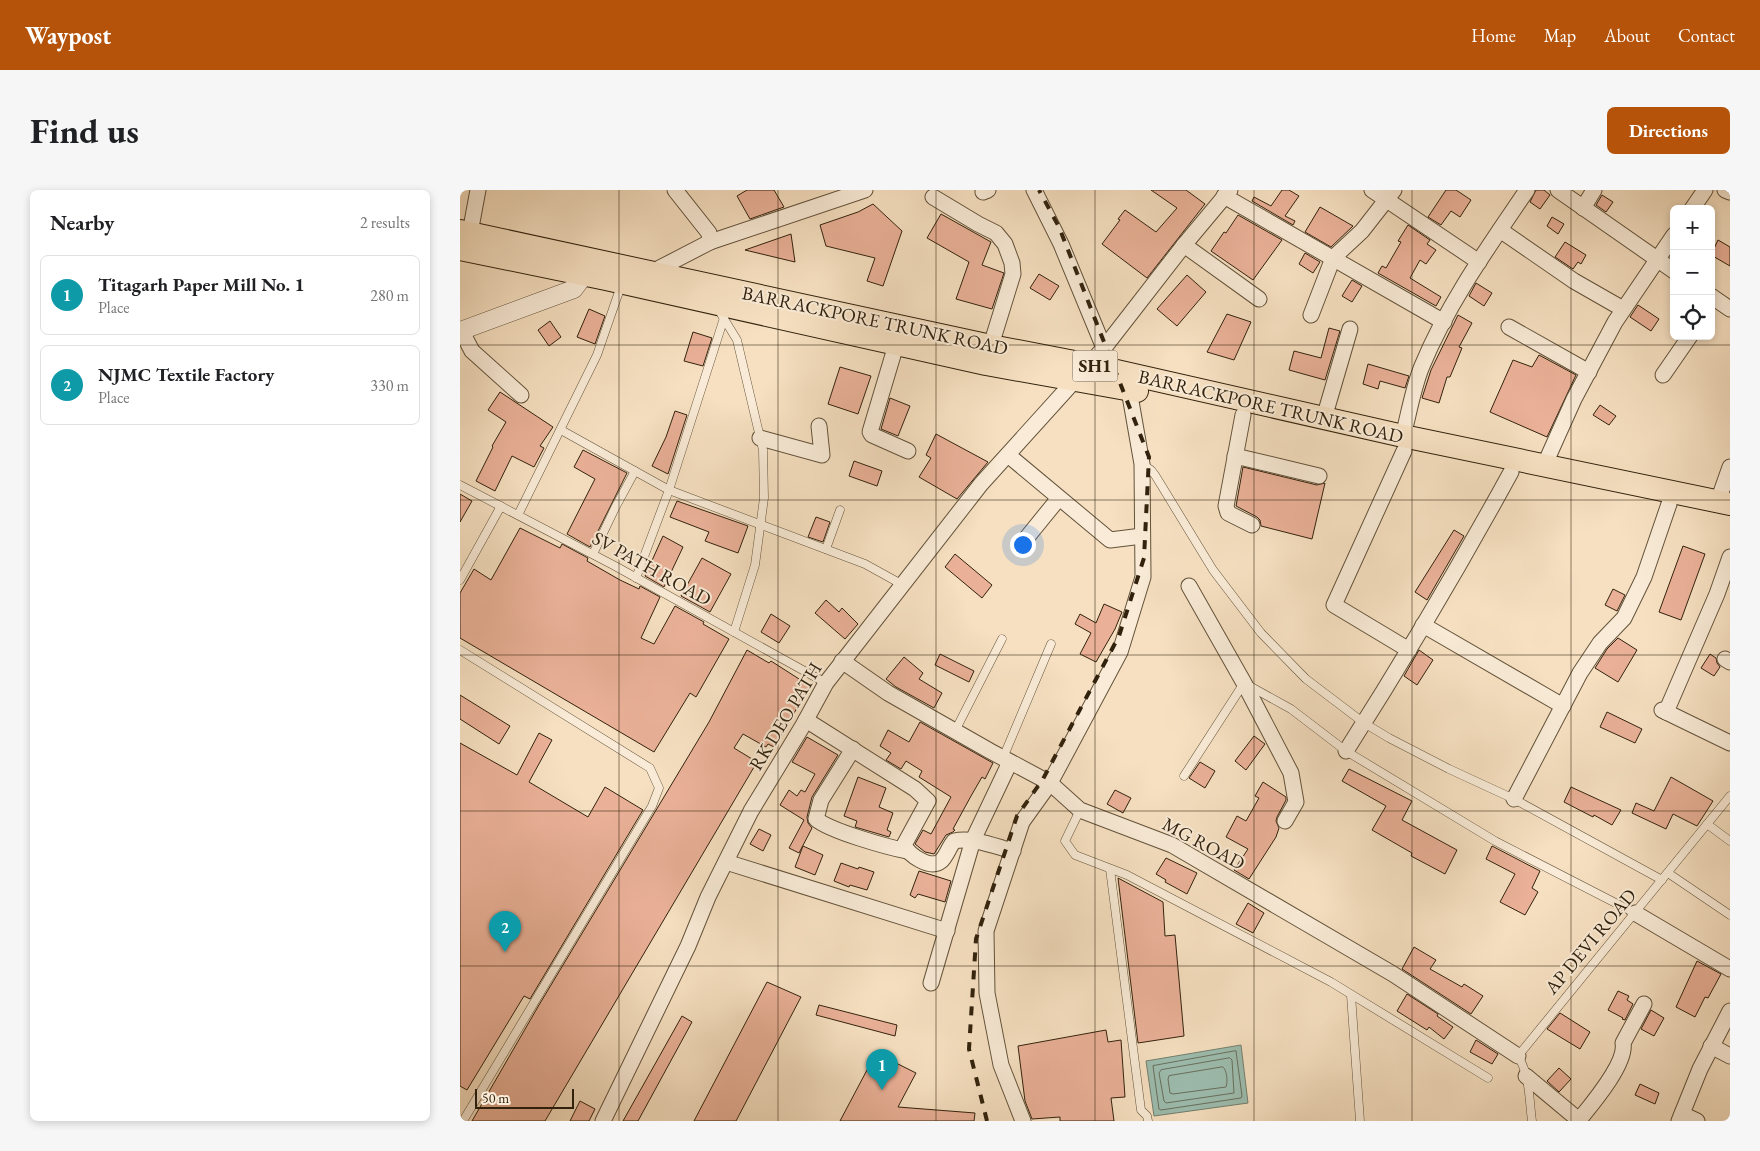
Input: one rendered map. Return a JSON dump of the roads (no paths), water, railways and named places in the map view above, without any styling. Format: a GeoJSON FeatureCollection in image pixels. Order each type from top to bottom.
{"type":"FeatureCollection","features":[{"type":"Feature","properties":{"kind":"main road","name":"BARRACKPORE TRUNK ROAD"},"geometry":{"type":"LineString","coordinates":[[463,238],[585,274],[624,275],[652,272],[988,355]]}},
{"type":"Feature","properties":{"kind":"main road","name":"BARRACKPORE TRUNK ROAD"},"geometry":{"type":"LineString","coordinates":[[463,238],[624,275],[720,311],[896,345],[1090,364],[1324,418],[1403,443],[1511,472],[1669,504],[1726,507]]}},
{"type":"Feature","properties":{"kind":"main road","name":"BARRACKPORE TRUNK ROAD"},"geometry":{"type":"LineString","coordinates":[[1090,364],[1129,390],[1243,415],[1544,466],[1726,507]]}},
{"type":"Feature","properties":{"kind":"street"},"geometry":{"type":"LineString","coordinates":[[463,238],[478,190]]}},
{"type":"Feature","properties":{"kind":"street"},"geometry":{"type":"LineString","coordinates":[[675,190],[709,233],[710,242]]}},
{"type":"Feature","properties":{"kind":"street"},"geometry":{"type":"LineString","coordinates":[[652,272],[710,242],[866,190]]}},
{"type":"Feature","properties":{"kind":"street"},"geometry":{"type":"LineString","coordinates":[[1034,190],[1060,244],[1090,364]]}},
{"type":"Feature","properties":{"kind":"street"},"geometry":{"type":"LineString","coordinates":[[1372,190],[1391,195],[1479,262]]}},
{"type":"Feature","properties":{"kind":"street"},"geometry":{"type":"LineString","coordinates":[[1409,650],[1334,605],[1403,443],[1421,367],[1444,322],[1479,262],[1527,190]]}},
{"type":"Feature","properties":{"kind":"street"},"geometry":{"type":"LineString","coordinates":[[1558,190],[1670,269]]}},
{"type":"Feature","properties":{"kind":"street"},"geometry":{"type":"LineString","coordinates":[[1583,208],[1594,190]]}},
{"type":"Feature","properties":{"kind":"street"},"geometry":{"type":"LineString","coordinates":[[1695,205],[1705,190]]}},
{"type":"Feature","properties":{"kind":"street"},"geometry":{"type":"LineString","coordinates":[[1725,190],[1730,192]]}},
{"type":"Feature","properties":{"kind":"street"},"geometry":{"type":"LineString","coordinates":[[1227,193],[1333,258],[1444,322]]}},
{"type":"Feature","properties":{"kind":"street","name":"RK DEO PATH"},"geometry":{"type":"LineString","coordinates":[[603,1121],[688,946],[708,897],[751,810],[806,720],[826,682],[981,484],[1090,364],[1227,193]]}},
{"type":"Feature","properties":{"kind":"street"},"geometry":{"type":"LineString","coordinates":[[1311,315],[1333,258],[1362,231],[1391,195]]}},
{"type":"Feature","properties":{"kind":"street"},"geometry":{"type":"LineString","coordinates":[[933,197],[996,233],[1006,244],[1012,263],[1013,274],[988,355]]}},
{"type":"Feature","properties":{"kind":"street"},"geometry":{"type":"LineString","coordinates":[[1500,230],[1574,281],[1623,309]]}},
{"type":"Feature","properties":{"kind":"street"},"geometry":{"type":"LineString","coordinates":[[1544,466],[1574,399],[1623,309],[1670,241]]}},
{"type":"Feature","properties":{"kind":"street"},"geometry":{"type":"LineString","coordinates":[[1184,245],[1259,299]]}},
{"type":"Feature","properties":{"kind":"street"},"geometry":{"type":"LineString","coordinates":[[521,395],[472,351],[460,331],[574,289],[585,274]]}},
{"type":"Feature","properties":{"kind":"street"},"geometry":{"type":"LineString","coordinates":[[1715,301],[1730,309]]}},
{"type":"Feature","properties":{"kind":"street"},"geometry":{"type":"LineString","coordinates":[[1509,327],[1589,372]]}},
{"type":"Feature","properties":{"kind":"street"},"geometry":{"type":"LineString","coordinates":[[1324,418],[1350,329]]}},
{"type":"Feature","properties":{"kind":"street"},"geometry":{"type":"LineString","coordinates":[[1663,375],[1687,340]]}},
{"type":"Feature","properties":{"kind":"street"},"geometry":{"type":"LineString","coordinates":[[896,345],[870,432],[872,435],[908,451]]}},
{"type":"Feature","properties":{"kind":"street"},"geometry":{"type":"LineString","coordinates":[[1022,1121],[1001,1065],[987,993],[986,931],[1022,822],[1050,783],[1120,652],[1143,577],[1142,464],[1129,390]]}},
{"type":"Feature","properties":{"kind":"street"},"geometry":{"type":"LineString","coordinates":[[1243,415],[1227,498],[1227,510],[1228,513],[1252,525]]}},
{"type":"Feature","properties":{"kind":"street"},"geometry":{"type":"LineString","coordinates":[[760,438],[822,455],[818,426]]}},
{"type":"Feature","properties":{"kind":"street"},"geometry":{"type":"LineString","coordinates":[[1008,455],[1110,540],[1142,536]]}},
{"type":"Feature","properties":{"kind":"street"},"geometry":{"type":"LineString","coordinates":[[1235,456],[1319,476]]}},
{"type":"Feature","properties":{"kind":"street"},"geometry":{"type":"LineString","coordinates":[[1726,507],[1730,467]]}},
{"type":"Feature","properties":{"kind":"street"},"geometry":{"type":"LineString","coordinates":[[1346,751],[1409,650],[1511,472]]}},
{"type":"Feature","properties":{"kind":"street"},"geometry":{"type":"LineString","coordinates":[[1020,546],[1059,498]]}},
{"type":"Feature","properties":{"kind":"street"},"geometry":{"type":"LineString","coordinates":[[1514,799],[1580,673],[1600,643],[1624,618],[1644,577],[1669,504]]}},
{"type":"Feature","properties":{"kind":"street"},"geometry":{"type":"LineString","coordinates":[[1730,557],[1717,594],[1664,711],[1730,743]]}},
{"type":"Feature","properties":{"kind":"street"},"geometry":{"type":"LineString","coordinates":[[1189,586],[1244,683],[1290,772],[1296,802],[1285,821]]}},
{"type":"Feature","properties":{"kind":"street"},"geometry":{"type":"LineString","coordinates":[[1423,625],[1563,706]]}},
{"type":"Feature","properties":{"kind":"street","name":"MG ROAD"},"geometry":{"type":"LineString","coordinates":[[842,661],[888,692],[1050,783],[1080,810],[1172,845],[1393,974],[1518,1056]]}},
{"type":"Feature","properties":{"kind":"street"},"geometry":{"type":"LineString","coordinates":[[806,720],[915,789],[928,801],[906,838],[904,845],[906,850]]}},
{"type":"Feature","properties":{"kind":"street"},"geometry":{"type":"LineString","coordinates":[[852,749],[822,800],[816,819],[827,826],[880,844],[906,850],[929,863],[936,864],[942,860],[954,841],[973,840],[1012,851]]}},
{"type":"Feature","properties":{"kind":"street"},"geometry":{"type":"LineString","coordinates":[[931,983],[973,840],[1007,760]]}},
{"type":"Feature","properties":{"kind":"street"},"geometry":{"type":"LineString","coordinates":[[726,862],[947,931]]}},
{"type":"Feature","properties":{"kind":"street"},"geometry":{"type":"LineString","coordinates":[[1635,913],[1730,969]]}},
{"type":"Feature","properties":{"kind":"street"},"geometry":{"type":"LineString","coordinates":[[1526,1076],[1579,1120],[1609,1081],[1624,1050],[1623,1043],[1644,1004]]}},
{"type":"Feature","properties":{"kind":"street"},"geometry":{"type":"LineString","coordinates":[[1697,1121],[1681,1118],[1700,1069],[1730,1011]]}},
{"type":"Feature","properties":{"kind":"street"},"geometry":{"type":"LineString","coordinates":[[1711,1046],[1730,1056]]}},
{"type":"Feature","properties":{"kind":"lane"},"geometry":{"type":"LineString","coordinates":[[518,515],[597,355],[624,275]]}},
{"type":"Feature","properties":{"kind":"lane"},"geometry":{"type":"LineString","coordinates":[[720,311],[737,340],[763,450],[764,498],[754,565],[734,632]]}},
{"type":"Feature","properties":{"kind":"lane"},"geometry":{"type":"LineString","coordinates":[[636,578],[669,490],[720,311]]}},
{"type":"Feature","properties":{"kind":"lane"},"geometry":{"type":"LineString","coordinates":[[561,430],[669,490],[865,564],[903,585]]}},
{"type":"Feature","properties":{"kind":"lane"},"geometry":{"type":"LineString","coordinates":[[1142,464],[1155,475],[1213,570],[1261,632],[1306,679],[1364,723],[1449,769],[1514,799],[1662,880]]}},
{"type":"Feature","properties":{"kind":"lane"},"geometry":{"type":"LineString","coordinates":[[593,554],[635,471]]}},
{"type":"Feature","properties":{"kind":"lane","name":"SV PATH ROAD"},"geometry":{"type":"LineString","coordinates":[[460,485],[593,554],[826,682]]}},
{"type":"Feature","properties":{"kind":"lane"},"geometry":{"type":"LineString","coordinates":[[460,580],[501,506]]}},
{"type":"Feature","properties":{"kind":"lane"},"geometry":{"type":"LineString","coordinates":[[826,549],[840,510]]}},
{"type":"Feature","properties":{"kind":"lane"},"geometry":{"type":"LineString","coordinates":[[955,731],[1002,639]]}},
{"type":"Feature","properties":{"kind":"lane"},"geometry":{"type":"LineString","coordinates":[[1007,760],[1051,644]]}},
{"type":"Feature","properties":{"kind":"lane"},"geometry":{"type":"LineString","coordinates":[[460,650],[650,768],[659,788],[652,806],[463,1121]]}},
{"type":"Feature","properties":{"kind":"lane"},"geometry":{"type":"LineString","coordinates":[[1184,776],[1244,683],[1291,709],[1346,751],[1495,841],[1635,913]]}},
{"type":"Feature","properties":{"kind":"lane","name":"AP DEVI ROAD"},"geometry":{"type":"LineString","coordinates":[[1518,1056],[1730,796]]}},
{"type":"Feature","properties":{"kind":"lane"},"geometry":{"type":"LineString","coordinates":[[1080,810],[1066,841],[1076,855],[1126,875],[1330,982],[1488,1078]]}},
{"type":"Feature","properties":{"kind":"lane"},"geometry":{"type":"LineString","coordinates":[[1707,824],[1730,841]]}},
{"type":"Feature","properties":{"kind":"lane"},"geometry":{"type":"LineString","coordinates":[[1110,869],[1141,1110],[1147,1116],[1148,1121]]}},
{"type":"Feature","properties":{"kind":"lane"},"geometry":{"type":"LineString","coordinates":[[1668,873],[1730,915]]}},
{"type":"Feature","properties":{"kind":"lane"},"geometry":{"type":"LineString","coordinates":[[1351,995],[1360,1121]]}},
{"type":"Feature","properties":{"kind":"lane"},"geometry":{"type":"LineString","coordinates":[[1518,1056],[1526,1076],[1532,1121]]}},
{"type":"Feature","properties":{"kind":"water"},"geometry":{"type":"Polygon","coordinates":[[[1241,1045],[1248,1103],[1154,1116],[1146,1061],[1241,1045]]]}},
{"type":"Feature","properties":{"kind":"railway"},"geometry":{"type":"LineString","coordinates":[[987,1121],[969,1049],[976,939],[1017,816],[1043,779],[1119,636],[1144,558],[1149,457],[1059,227],[1039,190]]}},
{"type":"Feature","properties":{"kind":"place","name":"NJMC Textile Factory"},"geometry":{"type":"Point","coordinates":[505,952]}},
{"type":"Feature","properties":{"kind":"place","name":"Titagarh Paper Mill No. 1"},"geometry":{"type":"Point","coordinates":[882,1090]}}]}
